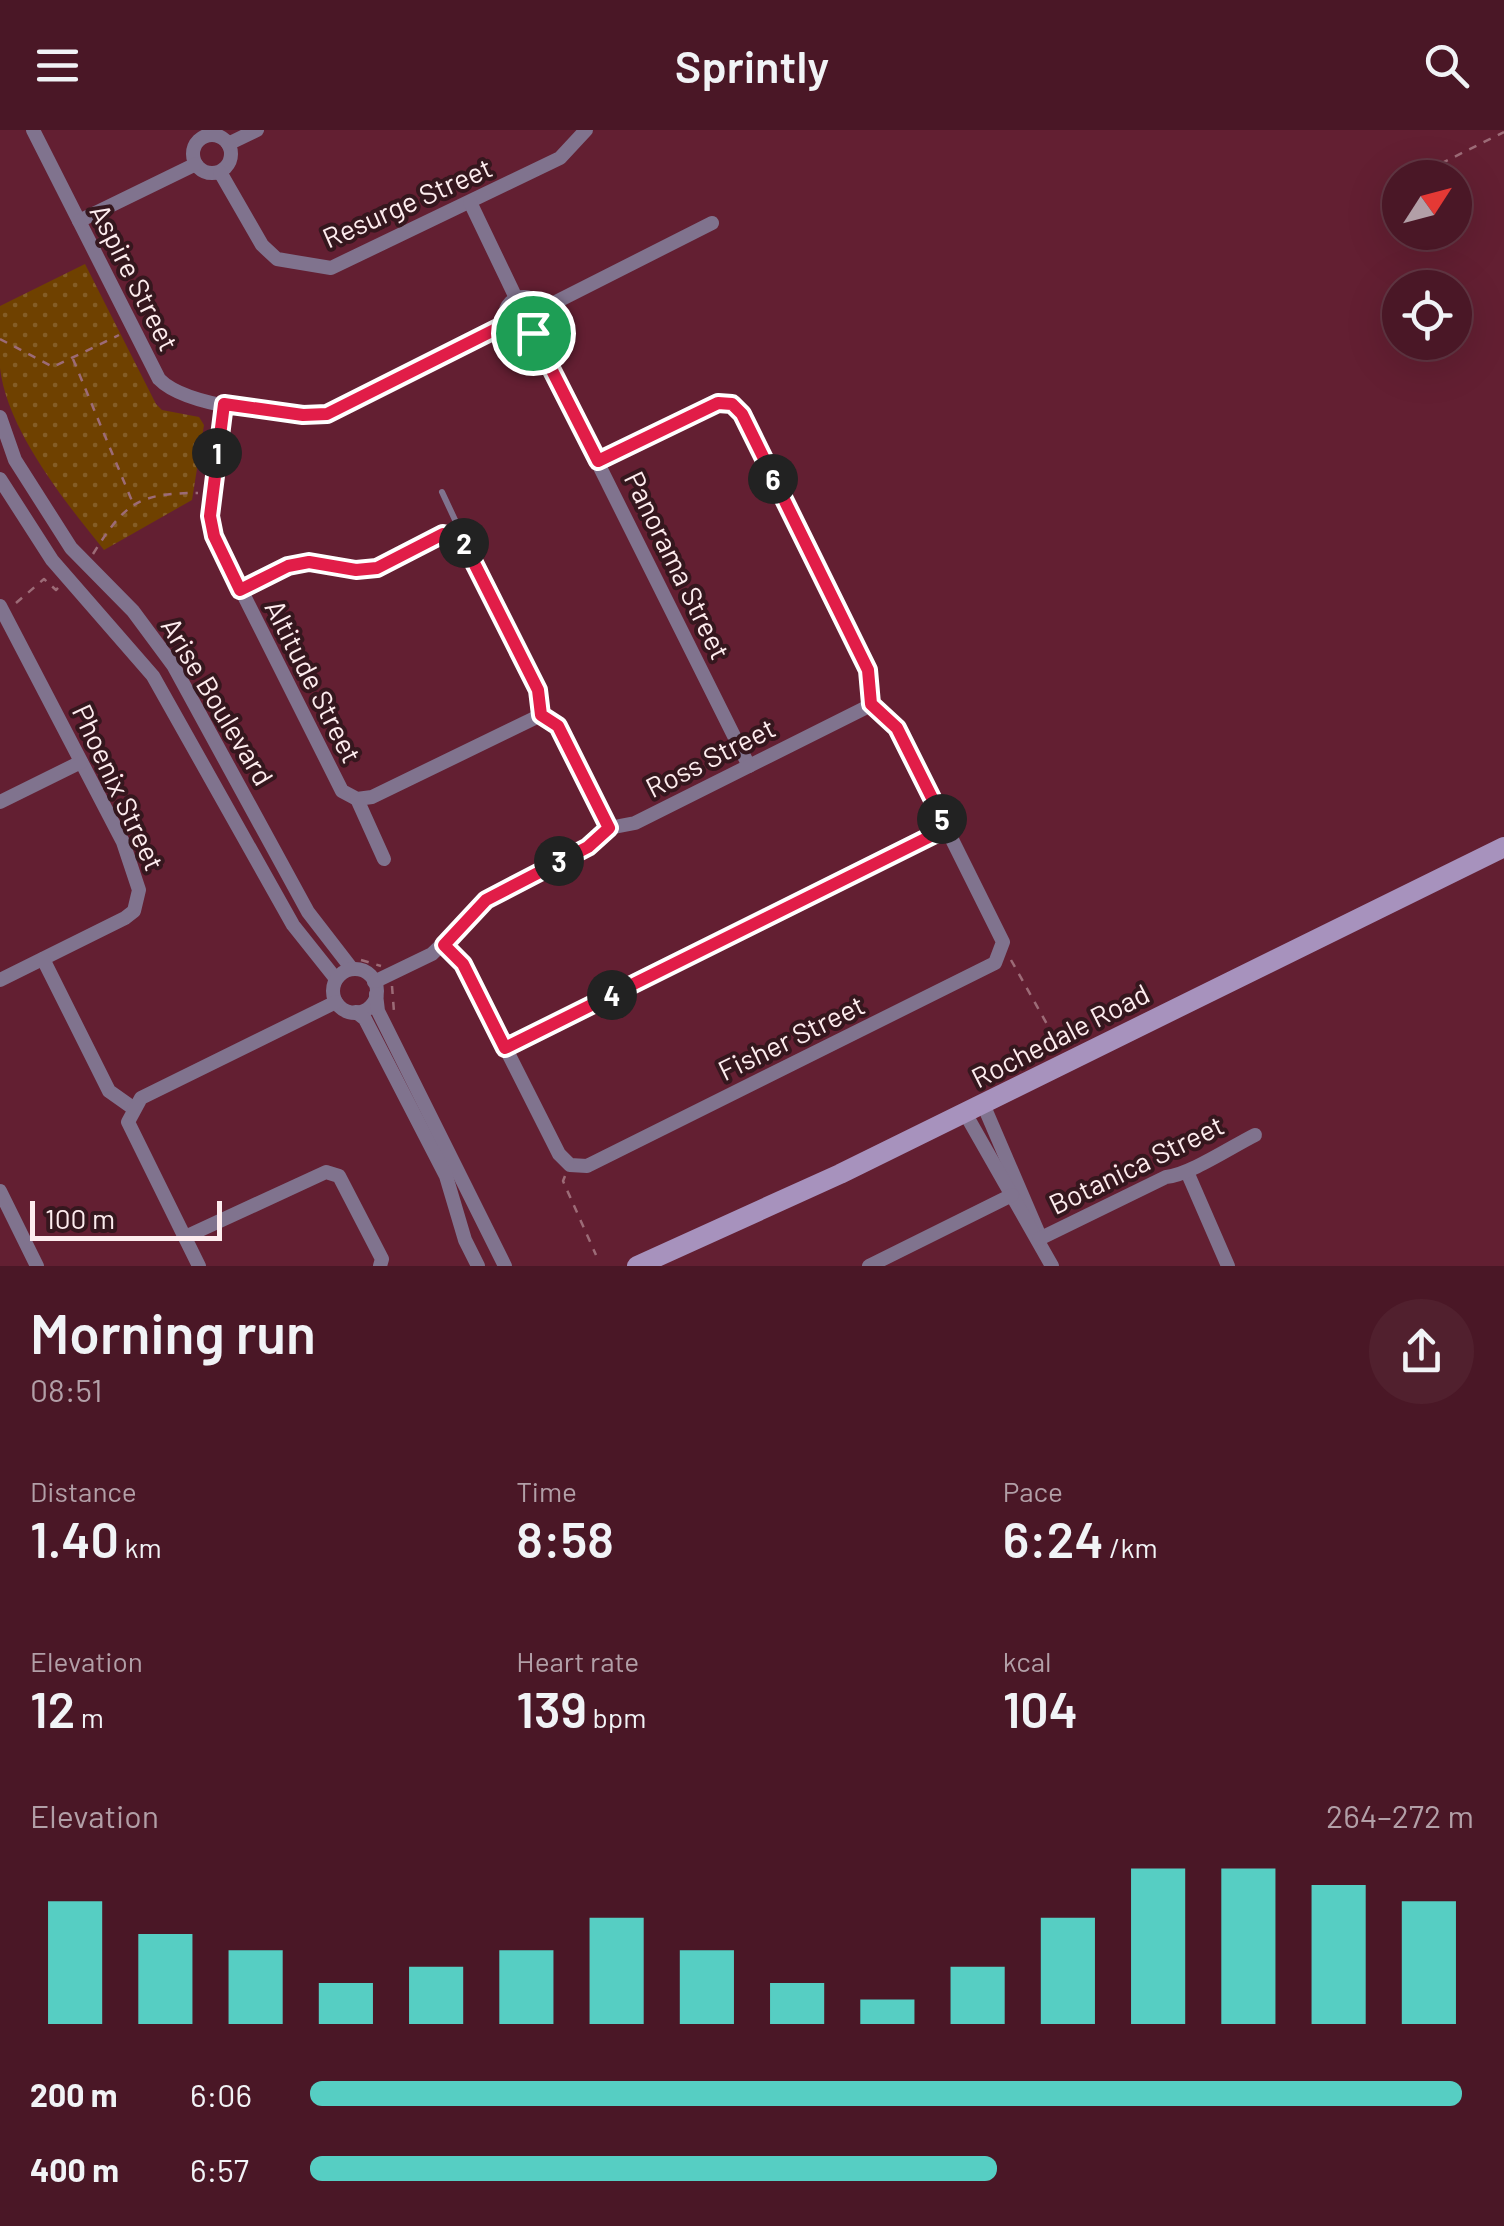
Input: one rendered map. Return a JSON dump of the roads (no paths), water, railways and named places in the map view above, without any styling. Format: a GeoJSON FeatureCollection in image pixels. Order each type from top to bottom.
{"type":"FeatureCollection","features":[{"type":"Feature","properties":{"kind":"main road","name":"Rochedale Road"},"geometry":{"type":"LineString","coordinates":[[637,1266],[974,1109],[1504,846]]}},
{"type":"Feature","properties":{"kind":"street","name":"Aspire Street"},"geometry":{"type":"LineString","coordinates":[[33,130],[158,379],[170,390],[224,404],[303,415],[327,414],[506,324]]}},
{"type":"Feature","properties":{"kind":"street"},"geometry":{"type":"LineString","coordinates":[[228,144],[258,130]]}},
{"type":"Feature","properties":{"kind":"street","name":"Resurge Street"},"geometry":{"type":"LineString","coordinates":[[220,172],[262,245],[277,260],[332,268],[560,158],[586,130]]}},
{"type":"Feature","properties":{"kind":"street"},"geometry":{"type":"LineString","coordinates":[[201,134],[216,136],[228,144],[231,157],[220,172],[206,172],[196,164],[194,149],[201,134]]}},
{"type":"Feature","properties":{"kind":"street"},"geometry":{"type":"LineString","coordinates":[[79,221],[196,164]]}},
{"type":"Feature","properties":{"kind":"street"},"geometry":{"type":"LineString","coordinates":[[470,202],[516,298]]}},
{"type":"Feature","properties":{"kind":"street"},"geometry":{"type":"LineString","coordinates":[[542,309],[712,223]]}},
{"type":"Feature","properties":{"kind":"street"},"geometry":{"type":"LineString","coordinates":[[516,298],[531,298],[542,309],[542,323],[533,333],[521,336],[506,324],[506,309],[516,298]]}},
{"type":"Feature","properties":{"kind":"street","name":"Panorama Street"},"geometry":{"type":"LineString","coordinates":[[533,333],[750,766]]}},
{"type":"Feature","properties":{"kind":"street"},"geometry":{"type":"LineString","coordinates":[[444,945],[463,964],[505,1048],[947,828],[897,728],[871,704],[868,670],[742,414],[732,404],[718,403],[598,461]]}},
{"type":"Feature","properties":{"kind":"street","name":"Altitude Street"},"geometry":{"type":"LineString","coordinates":[[224,404],[212,494],[214,536],[342,791],[356,799],[384,859]]}},
{"type":"Feature","properties":{"kind":"street","name":"Arise Boulevard"},"geometry":{"type":"LineString","coordinates":[[0,417],[14,460],[71,548],[133,611],[173,666],[308,912],[352,969]]}},
{"type":"Feature","properties":{"kind":"street","name":"Arise Boulevard"},"geometry":{"type":"LineString","coordinates":[[0,480],[68,581],[153,676],[292,925],[336,980]]}},
{"type":"Feature","properties":{"kind":"street"},"geometry":{"type":"LineString","coordinates":[[240,590],[288,566],[309,562],[356,570],[377,568],[443,534],[454,536],[464,543],[538,690],[541,715],[558,726],[609,828]]}},
{"type":"Feature","properties":{"kind":"street","name":"Phoenix Street"},"geometry":{"type":"LineString","coordinates":[[0,980],[125,918],[139,900],[123,842],[2,610]]}},
{"type":"Feature","properties":{"kind":"street","name":"Ross Street"},"geometry":{"type":"LineString","coordinates":[[375,988],[444,945],[486,900],[588,847],[609,828],[634,823],[871,704]]}},
{"type":"Feature","properties":{"kind":"street","name":"Altitude Street"},"geometry":{"type":"LineString","coordinates":[[356,799],[372,797],[541,715]]}},
{"type":"Feature","properties":{"kind":"street"},"geometry":{"type":"LineString","coordinates":[[0,802],[82,762]]}},
{"type":"Feature","properties":{"kind":"street","name":"Fisher Street"},"geometry":{"type":"LineString","coordinates":[[505,1048],[559,1154],[570,1165],[587,1166],[995,963],[1003,952],[1004,942],[947,828]]}},
{"type":"Feature","properties":{"kind":"street"},"geometry":{"type":"LineString","coordinates":[[42,959],[109,1091],[133,1108]]}},
{"type":"Feature","properties":{"kind":"street"},"geometry":{"type":"LineString","coordinates":[[336,1002],[336,980],[352,969],[365,972],[375,988],[378,1011],[505,1266]]}},
{"type":"Feature","properties":{"kind":"street"},"geometry":{"type":"LineString","coordinates":[[356,1012],[370,1007],[375,988]]}},
{"type":"Feature","properties":{"kind":"street"},"geometry":{"type":"LineString","coordinates":[[199,1266],[128,1122],[133,1108],[142,1098],[336,1002]]}},
{"type":"Feature","properties":{"kind":"street"},"geometry":{"type":"LineString","coordinates":[[336,1002],[365,1019],[446,1176],[465,1240],[478,1266]]}},
{"type":"Feature","properties":{"kind":"street"},"geometry":{"type":"LineString","coordinates":[[974,1109],[1012,1196],[1052,1266]]}},
{"type":"Feature","properties":{"kind":"street"},"geometry":{"type":"LineString","coordinates":[[974,1109],[1035,1216],[1039,1239]]}},
{"type":"Feature","properties":{"kind":"street","name":"Botanica Street"},"geometry":{"type":"LineString","coordinates":[[1039,1239],[1166,1177],[1188,1174],[1201,1161],[1255,1136]]}},
{"type":"Feature","properties":{"kind":"street"},"geometry":{"type":"LineString","coordinates":[[185,1238],[326,1172],[339,1176],[382,1259],[380,1266]]}},
{"type":"Feature","properties":{"kind":"street"},"geometry":{"type":"LineString","coordinates":[[1188,1174],[1228,1266]]}},
{"type":"Feature","properties":{"kind":"street"},"geometry":{"type":"LineString","coordinates":[[0,1192],[37,1266]]}},
{"type":"Feature","properties":{"kind":"street"},"geometry":{"type":"LineString","coordinates":[[876,1264],[1012,1196]]}},
{"type":"Feature","properties":{"kind":"lane"},"geometry":{"type":"LineString","coordinates":[[442,492],[456,522],[454,536]]}}]}
